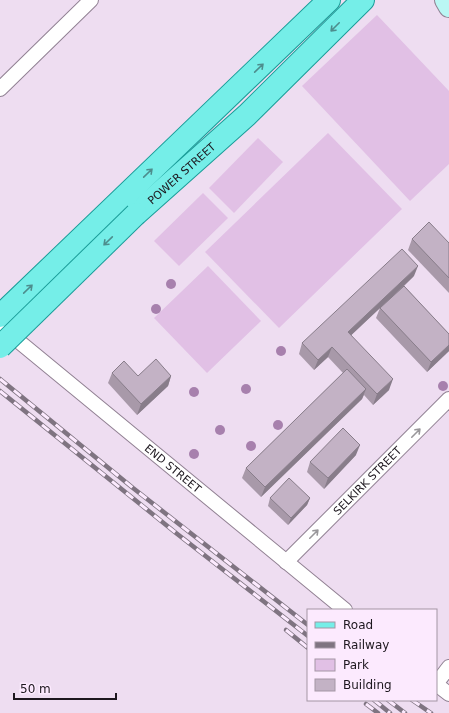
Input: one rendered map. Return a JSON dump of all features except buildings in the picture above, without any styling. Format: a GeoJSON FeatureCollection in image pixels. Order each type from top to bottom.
{"type":"FeatureCollection","features":[{"type":"Feature","properties":{"kind":"main road","name":"POWER STREET"},"geometry":{"type":"LineString","coordinates":[[0,316],[329,0]]}},
{"type":"Feature","properties":{"kind":"main road","name":"POWER STREET"},"geometry":{"type":"LineString","coordinates":[[0,347],[136,214],[247,115],[363,0]]}},
{"type":"Feature","properties":{"kind":"main road"},"geometry":{"type":"LineString","coordinates":[[444,0],[449,7]]}},
{"type":"Feature","properties":{"kind":"street"},"geometry":{"type":"LineString","coordinates":[[0,89],[91,0]]}},
{"type":"Feature","properties":{"kind":"street","name":"END STREET"},"geometry":{"type":"LineString","coordinates":[[0,326],[344,609]]}},
{"type":"Feature","properties":{"kind":"street","name":"SELKIRK STREET"},"geometry":{"type":"LineString","coordinates":[[286,562],[449,399]]}},
{"type":"Feature","properties":{"kind":"street"},"geometry":{"type":"LineString","coordinates":[[437,683],[449,667]]}},
{"type":"Feature","properties":{"kind":"street"},"geometry":{"type":"LineString","coordinates":[[437,685],[449,694]]}},
{"type":"Feature","properties":{"kind":"green space"},"geometry":{"type":"Polygon","coordinates":[[[377,15],[449,91],[449,164],[410,201],[302,86],[377,15]]]}},
{"type":"Feature","properties":{"kind":"green space"},"geometry":{"type":"Polygon","coordinates":[[[328,133],[402,209],[279,328],[205,252],[328,133]]]}},
{"type":"Feature","properties":{"kind":"green space"},"geometry":{"type":"Polygon","coordinates":[[[258,138],[283,162],[234,213],[209,188],[258,138]]]}},
{"type":"Feature","properties":{"kind":"green space"},"geometry":{"type":"Polygon","coordinates":[[[203,193],[228,218],[179,266],[154,241],[203,193]]]}},
{"type":"Feature","properties":{"kind":"green space"},"geometry":{"type":"Polygon","coordinates":[[[208,266],[261,321],[207,373],[154,318],[208,266]]]}},
{"type":"Feature","properties":{"kind":"railway"},"geometry":{"type":"LineString","coordinates":[[0,379],[133,488],[307,624]]}},
{"type":"Feature","properties":{"kind":"railway"},"geometry":{"type":"LineString","coordinates":[[0,391],[176,533],[307,635]]}},
{"type":"Feature","properties":{"kind":"railway"},"geometry":{"type":"LineString","coordinates":[[286,630],[307,647]]}},
{"type":"Feature","properties":{"kind":"railway"},"geometry":{"type":"LineString","coordinates":[[375,701],[390,713]]}},
{"type":"Feature","properties":{"kind":"railway"},"geometry":{"type":"LineString","coordinates":[[389,701],[405,713]]}},
{"type":"Feature","properties":{"kind":"railway"},"geometry":{"type":"LineString","coordinates":[[413,701],[431,713]]}},
{"type":"Feature","properties":{"kind":"railway"},"geometry":{"type":"LineString","coordinates":[[366,704],[378,713]]}}]}
